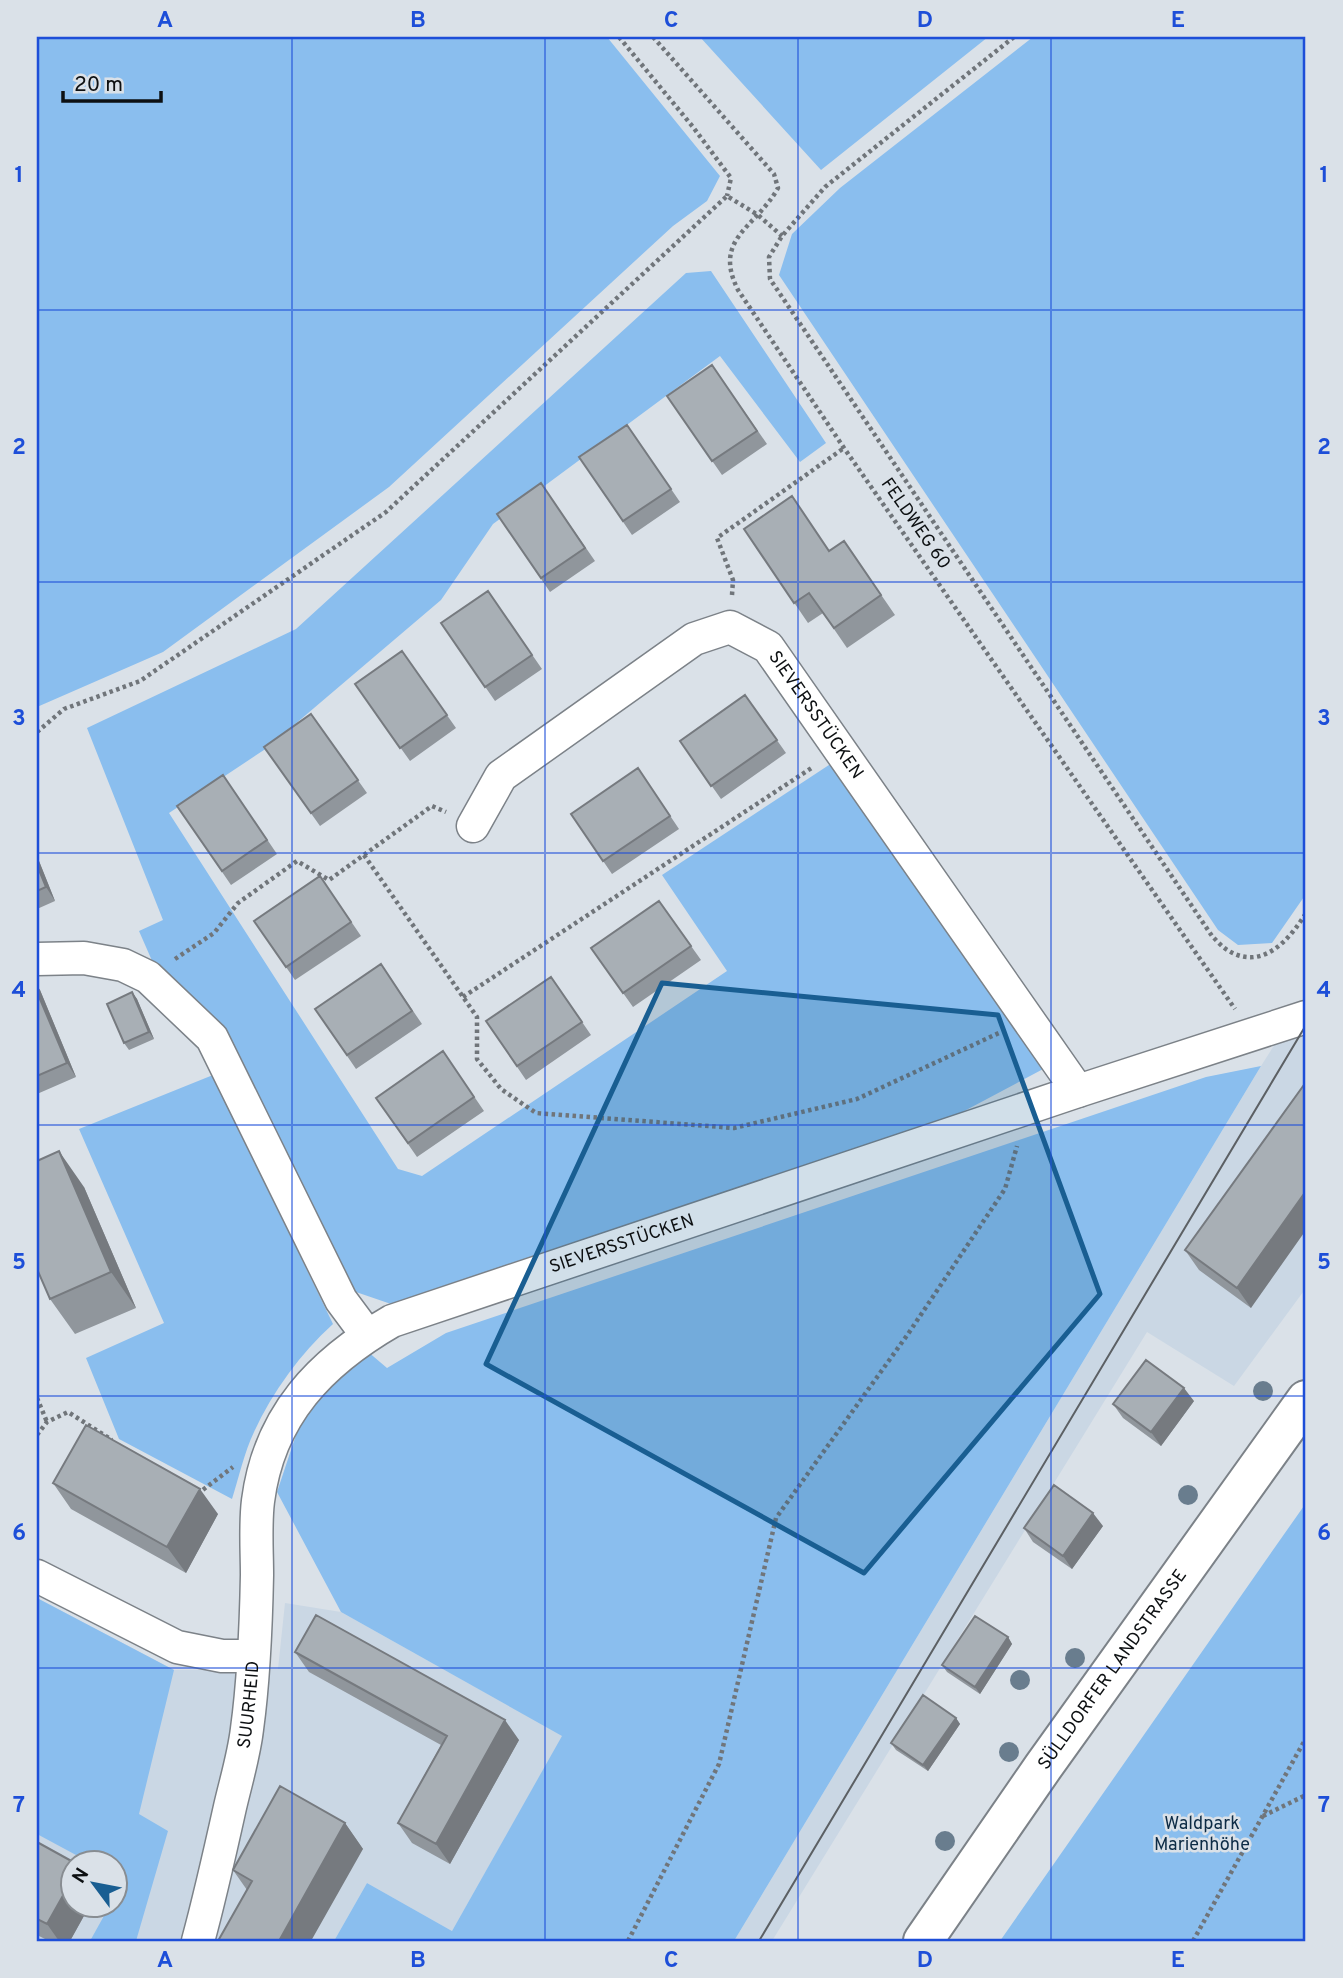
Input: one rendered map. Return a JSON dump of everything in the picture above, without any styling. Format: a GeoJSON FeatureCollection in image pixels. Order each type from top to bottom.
{"type":"FeatureCollection","features":[{"type":"Feature","properties":{"kind":"main road","name":"SÜLLDORFER LANDSTRASSE"},"geometry":{"type":"LineString","coordinates":[[923,1941],[1043,1767],[1306,1400]]}},
{"type":"Feature","properties":{"kind":"street","name":"SIEVERSSTÜCKEN"},"geometry":{"type":"LineString","coordinates":[[730,627],[768,647],[1078,1091]]}},
{"type":"Feature","properties":{"kind":"street"},"geometry":{"type":"LineString","coordinates":[[473,826],[501,776],[694,639],[730,627]]}},
{"type":"Feature","properties":{"kind":"street"},"geometry":{"type":"LineString","coordinates":[[37,959],[84,958],[123,965],[148,977],[212,1038],[341,1300],[367,1335]]}},
{"type":"Feature","properties":{"kind":"street","name":"SIEVERSSTÜCKEN"},"geometry":{"type":"LineString","coordinates":[[253,1656],[258,1504],[267,1461],[285,1418],[298,1400],[330,1363],[367,1335],[392,1321],[1306,1017]]}},
{"type":"Feature","properties":{"kind":"street","name":"SUURHEID"},"geometry":{"type":"LineString","coordinates":[[37,1576],[177,1647],[222,1656],[253,1656],[246,1737],[198,1941]]}},
{"type":"Feature","properties":{"kind":"path"},"geometry":{"type":"LineString","coordinates":[[37,732],[64,709],[140,681],[386,513],[727,196],[731,178],[619,37]]}},
{"type":"Feature","properties":{"kind":"path","name":"FELDWEG 60"},"geometry":{"type":"LineString","coordinates":[[653,37],[774,174],[778,188],[770,203],[735,240],[729,256],[729,272],[738,290],[844,448],[1252,1034]]}},
{"type":"Feature","properties":{"kind":"path"},"geometry":{"type":"LineString","coordinates":[[1014,37],[825,187],[782,236],[769,257],[769,279],[1212,936],[1229,951],[1247,958],[1269,954],[1287,940],[1306,913]]}},
{"type":"Feature","properties":{"kind":"path"},"geometry":{"type":"LineString","coordinates":[[727,196],[758,215],[782,236]]}},
{"type":"Feature","properties":{"kind":"path"},"geometry":{"type":"LineString","coordinates":[[730,627],[733,580],[717,538],[844,448]]}},
{"type":"Feature","properties":{"kind":"path"},"geometry":{"type":"LineString","coordinates":[[463,997],[840,749]]}},
{"type":"Feature","properties":{"kind":"path"},"geometry":{"type":"LineString","coordinates":[[148,977],[214,933],[238,903],[297,861],[329,880],[432,806],[473,826]]}},
{"type":"Feature","properties":{"kind":"path"},"geometry":{"type":"LineString","coordinates":[[364,855],[477,1017],[477,1059],[501,1089],[536,1113],[734,1128],[857,1099],[1029,1020]]}},
{"type":"Feature","properties":{"kind":"path"},"geometry":{"type":"LineString","coordinates":[[628,1941],[719,1764],[776,1518],[908,1334],[1005,1189],[1027,1108]]}},
{"type":"Feature","properties":{"kind":"path"},"geometry":{"type":"LineString","coordinates":[[37,1398],[47,1422]]}},
{"type":"Feature","properties":{"kind":"path"},"geometry":{"type":"LineString","coordinates":[[37,1435],[47,1422],[68,1412],[123,1447]]}},
{"type":"Feature","properties":{"kind":"path"},"geometry":{"type":"LineString","coordinates":[[189,1486],[200,1492],[238,1463],[267,1461]]}},
{"type":"Feature","properties":{"kind":"path"},"geometry":{"type":"LineString","coordinates":[[1193,1941],[1306,1738]]}},
{"type":"Feature","properties":{"kind":"path"},"geometry":{"type":"LineString","coordinates":[[1262,1817],[1306,1795]]}},
{"type":"Feature","properties":{"kind":"highlighted area"},"geometry":{"type":"Polygon","coordinates":[[[662,983],[998,1015],[1100,1294],[864,1573],[486,1364],[662,983]]]}},
{"type":"Feature","properties":{"kind":"shaded area"},"geometry":{"type":"Polygon","coordinates":[[[1306,995],[1306,1288],[1234,1386],[1147,1332],[772,1941],[734,1941],[1261,1066],[1306,995]]]}},
{"type":"Feature","properties":{"kind":"shaded area"},"geometry":{"type":"Polygon","coordinates":[[[37,1598],[174,1670],[278,1669],[285,1603],[341,1612],[563,1736],[452,1931],[367,1883],[334,1941],[37,1941],[37,1598]]]}},
{"type":"Feature","properties":{"kind":"green space"},"geometry":{"type":"Polygon","coordinates":[[[37,37],[607,37],[720,176],[707,201],[673,226],[389,487],[163,652],[37,707],[37,37]]]}},
{"type":"Feature","properties":{"kind":"green space"},"geometry":{"type":"Polygon","coordinates":[[[700,37],[988,37],[821,170],[700,37]]]}},
{"type":"Feature","properties":{"kind":"green space"},"geometry":{"type":"Polygon","coordinates":[[[1033,37],[1306,37],[1306,894],[1272,943],[1238,945],[1218,930],[779,275],[792,234],[840,188],[1033,37]]]}},
{"type":"Feature","properties":{"kind":"green space"},"geometry":{"type":"Polygon","coordinates":[[[711,271],[826,443],[800,462],[720,356],[493,524],[441,600],[267,748],[169,813],[398,1169],[422,1176],[727,971],[662,875],[832,763],[1045,1068],[953,1117],[391,1304],[356,1292],[222,1025],[153,963],[139,931],[163,920],[87,728],[296,629],[686,273],[711,271]]]}},
{"type":"Feature","properties":{"kind":"green space"},"geometry":{"type":"Polygon","coordinates":[[[1261,1066],[734,1941],[334,1941],[367,1883],[452,1931],[562,1736],[341,1612],[277,1492],[300,1423],[354,1358],[367,1351],[387,1368],[446,1333],[1206,1077],[1261,1066]]]}},
{"type":"Feature","properties":{"kind":"green space"},"geometry":{"type":"Polygon","coordinates":[[[213,1075],[333,1324],[288,1374],[261,1417],[250,1440],[232,1499],[119,1439],[86,1358],[164,1323],[79,1129],[213,1075]]]}},
{"type":"Feature","properties":{"kind":"green space","name":"Waldpark Marienhöhe"},"geometry":{"type":"Polygon","coordinates":[[[1306,1503],[1306,1941],[1000,1941],[1266,1560],[1306,1503]]]}},
{"type":"Feature","properties":{"kind":"green space"},"geometry":{"type":"Polygon","coordinates":[[[37,1598],[174,1670],[139,1814],[168,1831],[136,1941],[90,1941],[103,1918],[130,1918],[130,1848],[63,1848],[37,1834],[37,1598]]]}},
{"type":"Feature","properties":{"kind":"building"},"geometry":{"type":"Polygon","coordinates":[[[712,365],[757,431],[712,461],[667,396],[712,365]]]}},
{"type":"Feature","properties":{"kind":"building"},"geometry":{"type":"Polygon","coordinates":[[[627,425],[671,489],[623,521],[579,457],[627,425]]]}},
{"type":"Feature","properties":{"kind":"building"},"geometry":{"type":"Polygon","coordinates":[[[541,483],[585,548],[541,578],[497,514],[541,483]]]}},
{"type":"Feature","properties":{"kind":"building"},"geometry":{"type":"Polygon","coordinates":[[[792,496],[829,551],[844,541],[881,595],[834,628],[809,593],[794,603],[744,529],[792,496]]]}},
{"type":"Feature","properties":{"kind":"building"},"geometry":{"type":"Polygon","coordinates":[[[488,591],[532,655],[485,687],[441,623],[488,591]]]}},
{"type":"Feature","properties":{"kind":"building"},"geometry":{"type":"Polygon","coordinates":[[[402,651],[447,715],[400,748],[355,684],[402,651]]]}},
{"type":"Feature","properties":{"kind":"building"},"geometry":{"type":"Polygon","coordinates":[[[745,695],[777,740],[711,786],[680,741],[745,695]]]}},
{"type":"Feature","properties":{"kind":"building"},"geometry":{"type":"Polygon","coordinates":[[[311,714],[358,780],[311,813],[264,747],[311,714]]]}},
{"type":"Feature","properties":{"kind":"building"},"geometry":{"type":"Polygon","coordinates":[[[638,768],[670,816],[603,861],[571,814],[638,768]]]}},
{"type":"Feature","properties":{"kind":"building"},"geometry":{"type":"Polygon","coordinates":[[[223,775],[267,840],[222,871],[177,806],[223,775]]]}},
{"type":"Feature","properties":{"kind":"building"},"geometry":{"type":"Polygon","coordinates":[[[37,865],[46,887],[37,891],[37,865]]]}},
{"type":"Feature","properties":{"kind":"building"},"geometry":{"type":"Polygon","coordinates":[[[320,876],[351,922],[286,967],[254,921],[320,876]]]}},
{"type":"Feature","properties":{"kind":"building"},"geometry":{"type":"Polygon","coordinates":[[[659,901],[691,946],[623,993],[591,948],[659,901]]]}},
{"type":"Feature","properties":{"kind":"building"},"geometry":{"type":"Polygon","coordinates":[[[381,964],[412,1011],[347,1055],[315,1009],[381,964]]]}},
{"type":"Feature","properties":{"kind":"building"},"geometry":{"type":"Polygon","coordinates":[[[551,977],[582,1022],[517,1066],[486,1021],[551,977]]]}},
{"type":"Feature","properties":{"kind":"building"},"geometry":{"type":"Polygon","coordinates":[[[37,992],[67,1063],[37,1076],[37,992]]]}},
{"type":"Feature","properties":{"kind":"building"},"geometry":{"type":"Polygon","coordinates":[[[132,992],[149,1032],[124,1043],[107,1004],[132,992]]]}},
{"type":"Feature","properties":{"kind":"building"},"geometry":{"type":"Polygon","coordinates":[[[443,1051],[474,1097],[408,1143],[376,1098],[443,1051]]]}},
{"type":"Feature","properties":{"kind":"building"},"geometry":{"type":"Polygon","coordinates":[[[1306,1082],[1306,1191],[1237,1288],[1185,1250],[1306,1082]]]}},
{"type":"Feature","properties":{"kind":"building"},"geometry":{"type":"Polygon","coordinates":[[[59,1151],[111,1272],[50,1299],[37,1269],[37,1161],[59,1151]]]}},
{"type":"Feature","properties":{"kind":"building"},"geometry":{"type":"Polygon","coordinates":[[[1146,1360],[1184,1388],[1151,1432],[1113,1404],[1146,1360]]]}},
{"type":"Feature","properties":{"kind":"building"},"geometry":{"type":"Polygon","coordinates":[[[86,1425],[200,1489],[167,1547],[53,1483],[86,1425]]]}},
{"type":"Feature","properties":{"kind":"building"},"geometry":{"type":"Polygon","coordinates":[[[1054,1485],[1093,1513],[1063,1556],[1024,1528],[1054,1485]]]}},
{"type":"Feature","properties":{"kind":"building"},"geometry":{"type":"Polygon","coordinates":[[[316,1615],[505,1720],[436,1844],[398,1823],[447,1736],[295,1652],[316,1615]]]}},
{"type":"Feature","properties":{"kind":"building"},"geometry":{"type":"Polygon","coordinates":[[[975,1616],[1008,1637],[975,1687],[942,1665],[975,1616]]]}},
{"type":"Feature","properties":{"kind":"building"},"geometry":{"type":"Polygon","coordinates":[[[923,1695],[956,1718],[923,1765],[891,1743],[923,1695]]]}},
{"type":"Feature","properties":{"kind":"building"},"geometry":{"type":"Polygon","coordinates":[[[280,1786],[345,1823],[279,1941],[218,1941],[252,1881],[233,1870],[280,1786]]]}},
{"type":"Feature","properties":{"kind":"building"},"geometry":{"type":"Polygon","coordinates":[[[37,1842],[60,1855],[60,1901],[47,1924],[37,1919],[37,1842]]]}},
{"type":"Feature","properties":{"kind":"tram line"},"geometry":{"type":"LineString","coordinates":[[759,1941],[1306,1025]]}}]}
